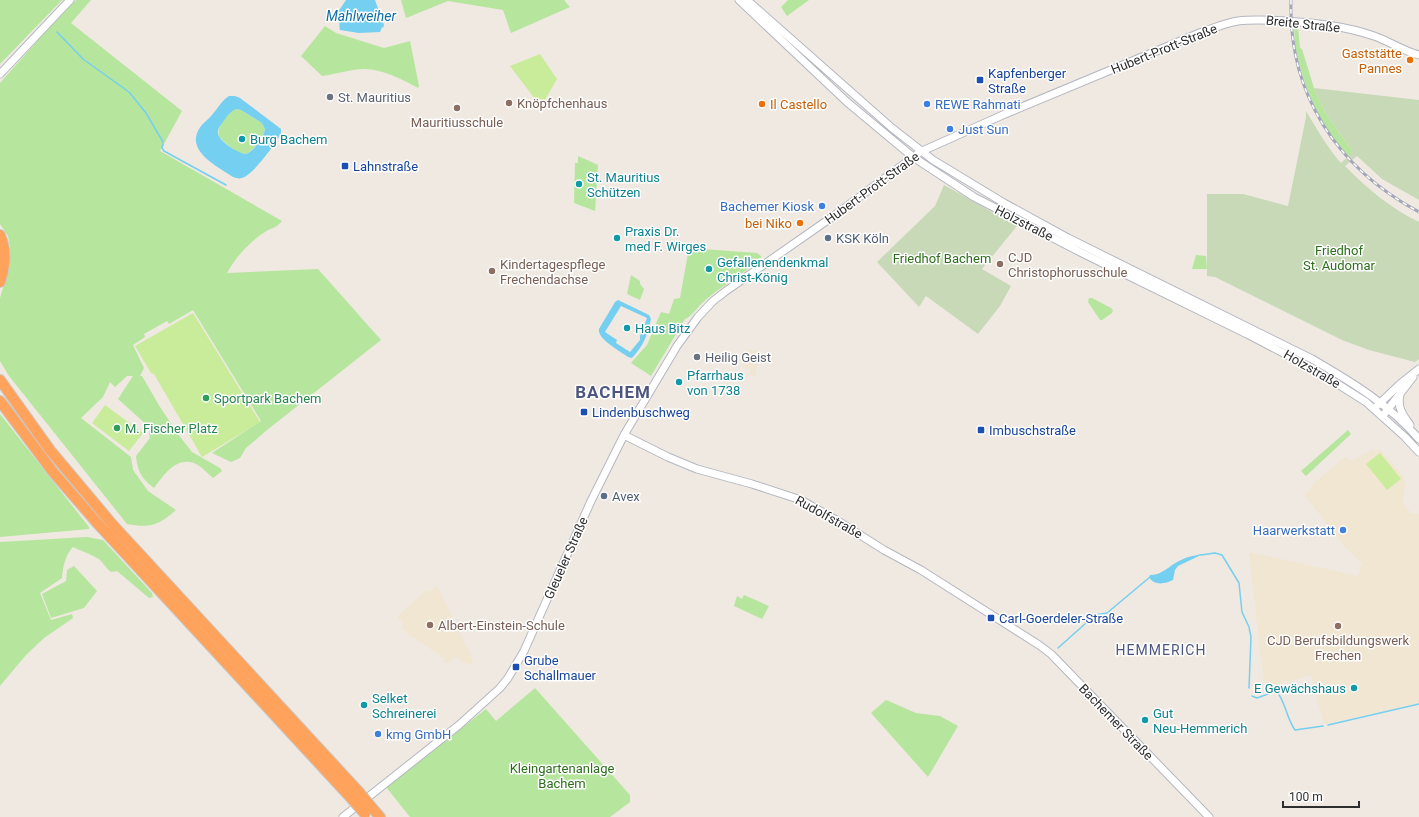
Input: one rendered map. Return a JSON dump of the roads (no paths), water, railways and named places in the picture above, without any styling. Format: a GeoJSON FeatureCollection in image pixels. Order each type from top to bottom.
{"type":"FeatureCollection","features":[{"type":"Feature","properties":{"kind":"highway"},"geometry":{"type":"LineString","coordinates":[[0,235],[6,254],[0,282]]}},
{"type":"Feature","properties":{"kind":"highway"},"geometry":{"type":"LineString","coordinates":[[0,372],[12,397]]}},
{"type":"Feature","properties":{"kind":"highway"},"geometry":{"type":"LineString","coordinates":[[0,380],[50,450],[112,524],[355,795],[368,813],[380,817]]}},
{"type":"Feature","properties":{"kind":"highway"},"geometry":{"type":"LineString","coordinates":[[0,401],[3,408],[53,472],[98,524],[355,795]]}},
{"type":"Feature","properties":{"kind":"street"},"geometry":{"type":"LineString","coordinates":[[0,74],[70,0]]}},
{"type":"Feature","properties":{"kind":"street","name":"Holzstraße"},"geometry":{"type":"LineString","coordinates":[[739,0],[847,102],[913,158],[974,197],[1082,253],[1303,363],[1340,384],[1374,409],[1419,452]]}},
{"type":"Feature","properties":{"kind":"street","name":"Holzstraße"},"geometry":{"type":"LineString","coordinates":[[747,0],[920,152],[1004,203],[1068,238],[1312,359],[1344,377],[1388,409],[1419,439]]}},
{"type":"Feature","properties":{"kind":"street","name":"Hubert-Prott-Straße"},"geometry":{"type":"LineString","coordinates":[[653,386],[677,346],[698,316],[713,301],[726,290],[818,227],[920,152],[1005,114],[1213,28],[1236,22],[1254,20]]}},
{"type":"Feature","properties":{"kind":"street","name":"Breite Straße"},"geometry":{"type":"LineString","coordinates":[[1254,20],[1319,23],[1338,27],[1385,39],[1407,51],[1419,55]]}},
{"type":"Feature","properties":{"kind":"street"},"geometry":{"type":"LineString","coordinates":[[1374,409],[1400,384],[1418,370]]}},
{"type":"Feature","properties":{"kind":"street"},"geometry":{"type":"LineString","coordinates":[[1382,416],[1418,370]]}},
{"type":"Feature","properties":{"kind":"street","name":"Gleueler Straße"},"geometry":{"type":"LineString","coordinates":[[343,817],[459,725],[500,688],[508,678],[522,656],[592,501],[624,435],[653,386]]}},
{"type":"Feature","properties":{"kind":"street","name":"Holzstraße"},"geometry":{"type":"LineString","coordinates":[[1401,392],[1399,403],[1400,409],[1413,432]]}},
{"type":"Feature","properties":{"kind":"street","name":"Rudolfstraße"},"geometry":{"type":"LineString","coordinates":[[624,435],[668,457],[697,469],[752,484],[801,500],[884,550],[922,570],[1018,632]]}},
{"type":"Feature","properties":{"kind":"street","name":"Bachemer Straße"},"geometry":{"type":"LineString","coordinates":[[1018,632],[1051,654],[1209,817]]}},
{"type":"Feature","properties":{"kind":"water","name":"Mahlweiher"},"geometry":{"type":"Polygon","coordinates":[[[346,0],[375,0],[384,25],[380,32],[359,33],[340,30],[339,14],[337,10],[340,9],[346,0]]]}},
{"type":"Feature","properties":{"kind":"water"},"geometry":{"type":"Polygon","coordinates":[[[229,96],[235,96],[240,98],[281,129],[281,134],[263,159],[252,171],[241,178],[233,177],[211,162],[199,150],[196,143],[197,135],[201,126],[229,96]],[[237,109],[233,111],[225,119],[219,128],[218,134],[219,137],[230,147],[246,154],[258,143],[263,136],[265,129],[262,123],[237,109]]]}},
{"type":"Feature","properties":{"kind":"water"},"geometry":{"type":"Polygon","coordinates":[[[618,300],[649,315],[651,319],[644,340],[632,358],[628,357],[605,341],[599,333],[599,329],[615,302],[618,300]],[[621,306],[605,332],[617,340],[616,343],[630,352],[640,340],[640,336],[647,318],[621,306]]]}},
{"type":"Feature","properties":{"kind":"water"},"geometry":{"type":"Polygon","coordinates":[[[1202,554],[1178,566],[1175,570],[1173,580],[1157,583],[1149,577],[1150,575],[1162,572],[1182,560],[1202,554]]]}},
{"type":"Feature","properties":{"kind":"waterway"},"geometry":{"type":"LineString","coordinates":[[57,32],[83,59],[129,92],[146,113],[163,142]]}},
{"type":"Feature","properties":{"kind":"waterway"},"geometry":{"type":"LineString","coordinates":[[163,144],[162,148],[164,151],[226,185]]}},
{"type":"Feature","properties":{"kind":"waterway"},"geometry":{"type":"LineString","coordinates":[[1201,555],[1215,553],[1222,555],[1239,583],[1242,612],[1249,627],[1251,637],[1249,688]]}},
{"type":"Feature","properties":{"kind":"waterway"},"geometry":{"type":"LineString","coordinates":[[1058,648],[1095,615],[1107,613],[1150,577]]}},
{"type":"Feature","properties":{"kind":"waterway"},"geometry":{"type":"LineString","coordinates":[[1252,696],[1257,698],[1276,691],[1282,699],[1295,730],[1323,726]]}},
{"type":"Feature","properties":{"kind":"waterway"},"geometry":{"type":"LineString","coordinates":[[1328,725],[1419,704]]}},
{"type":"Feature","properties":{"kind":"railway"},"geometry":{"type":"LineString","coordinates":[[1291,0],[1292,34],[1298,67],[1309,97],[1323,125],[1342,150],[1364,174],[1390,194],[1419,212]]}},
{"type":"Feature","properties":{"kind":"place","name":"Gaststätte Pannes"},"geometry":{"type":"Point","coordinates":[1410,60]}},
{"type":"Feature","properties":{"kind":"place","name":"Kapfenberger Straße"},"geometry":{"type":"Point","coordinates":[980,80]}},
{"type":"Feature","properties":{"kind":"place","name":"St. Mauritius"},"geometry":{"type":"Point","coordinates":[330,97]}},
{"type":"Feature","properties":{"kind":"place","name":"Knöpfchenhaus"},"geometry":{"type":"Point","coordinates":[509,103]}},
{"type":"Feature","properties":{"kind":"place","name":"Il Castello"},"geometry":{"type":"Point","coordinates":[762,104]}},
{"type":"Feature","properties":{"kind":"place","name":"REWE Rahmati"},"geometry":{"type":"Point","coordinates":[927,104]}},
{"type":"Feature","properties":{"kind":"place","name":"Mauritiusschule"},"geometry":{"type":"Point","coordinates":[457,108]}},
{"type":"Feature","properties":{"kind":"place","name":"Just Sun"},"geometry":{"type":"Point","coordinates":[950,129]}},
{"type":"Feature","properties":{"kind":"place","name":"Burg Bachem"},"geometry":{"type":"Point","coordinates":[242,139]}},
{"type":"Feature","properties":{"kind":"place","name":"Lahnstraße"},"geometry":{"type":"Point","coordinates":[345,166]}},
{"type":"Feature","properties":{"kind":"place","name":"St. Mauritius Schützen"},"geometry":{"type":"Point","coordinates":[579,184]}},
{"type":"Feature","properties":{"kind":"place","name":"Bachemer Kiosk"},"geometry":{"type":"Point","coordinates":[822,206]}},
{"type":"Feature","properties":{"kind":"place","name":"bei Niko"},"geometry":{"type":"Point","coordinates":[800,223]}},
{"type":"Feature","properties":{"kind":"place","name":"Praxis Dr. med F. Wirges"},"geometry":{"type":"Point","coordinates":[617,238]}},
{"type":"Feature","properties":{"kind":"place","name":"KSK Köln"},"geometry":{"type":"Point","coordinates":[828,238]}},
{"type":"Feature","properties":{"kind":"place","name":"CJD Christophorusschule"},"geometry":{"type":"Point","coordinates":[1000,264]}},
{"type":"Feature","properties":{"kind":"place","name":"Gefallenendenkmal Christ-König"},"geometry":{"type":"Point","coordinates":[709,269]}},
{"type":"Feature","properties":{"kind":"place","name":"Kindertagespflege Frechendachse"},"geometry":{"type":"Point","coordinates":[492,271]}},
{"type":"Feature","properties":{"kind":"place","name":"Haus Bitz"},"geometry":{"type":"Point","coordinates":[627,328]}},
{"type":"Feature","properties":{"kind":"place","name":"Heilig Geist"},"geometry":{"type":"Point","coordinates":[697,357]}},
{"type":"Feature","properties":{"kind":"place","name":"Pfarrhaus von 1738"},"geometry":{"type":"Point","coordinates":[679,382]}},
{"type":"Feature","properties":{"kind":"place","name":"Sportpark Bachem"},"geometry":{"type":"Point","coordinates":[206,398]}},
{"type":"Feature","properties":{"kind":"place","name":"Lindenbuschweg"},"geometry":{"type":"Point","coordinates":[584,412]}},
{"type":"Feature","properties":{"kind":"place","name":"M. Fischer Platz"},"geometry":{"type":"Point","coordinates":[117,428]}},
{"type":"Feature","properties":{"kind":"place","name":"Imbuschstraße"},"geometry":{"type":"Point","coordinates":[981,430]}},
{"type":"Feature","properties":{"kind":"place","name":"Avex"},"geometry":{"type":"Point","coordinates":[604,496]}},
{"type":"Feature","properties":{"kind":"place","name":"Haarwerkstatt"},"geometry":{"type":"Point","coordinates":[1343,530]}},
{"type":"Feature","properties":{"kind":"place","name":"Carl-Goerdeler-Straße"},"geometry":{"type":"Point","coordinates":[991,618]}},
{"type":"Feature","properties":{"kind":"place","name":"Albert-Einstein-Schule"},"geometry":{"type":"Point","coordinates":[430,625]}},
{"type":"Feature","properties":{"kind":"place","name":"CJD Berufsbildungswerk Frechen"},"geometry":{"type":"Point","coordinates":[1338,626]}},
{"type":"Feature","properties":{"kind":"place","name":"Grube Schallmauer"},"geometry":{"type":"Point","coordinates":[516,667]}},
{"type":"Feature","properties":{"kind":"place","name":"E Gewächshaus"},"geometry":{"type":"Point","coordinates":[1354,688]}},
{"type":"Feature","properties":{"kind":"place","name":"Selket Schreinerei"},"geometry":{"type":"Point","coordinates":[364,705]}},
{"type":"Feature","properties":{"kind":"place","name":"Gut Neu-Hemmerich"},"geometry":{"type":"Point","coordinates":[1145,720]}},
{"type":"Feature","properties":{"kind":"place","name":"kmg GmbH"},"geometry":{"type":"Point","coordinates":[378,734]}},
{"type":"Feature","properties":{"kind":"district","name":"BACHEM"},"geometry":{"type":"Point","coordinates":[613,392]}},
{"type":"Feature","properties":{"kind":"district","name":"HEMMERICH"},"geometry":{"type":"Point","coordinates":[1161,650]}},
{"type":"Feature","properties":{"kind":"park label","name":"Friedhof Bachem"},"geometry":{"type":"Point","coordinates":[942,258]}},
{"type":"Feature","properties":{"kind":"park label","name":"Friedhof St. Audomar"},"geometry":{"type":"Point","coordinates":[1339,258]}},
{"type":"Feature","properties":{"kind":"park label","name":"Kleingartenanlage Bachem"},"geometry":{"type":"Point","coordinates":[562,776]}}]}
